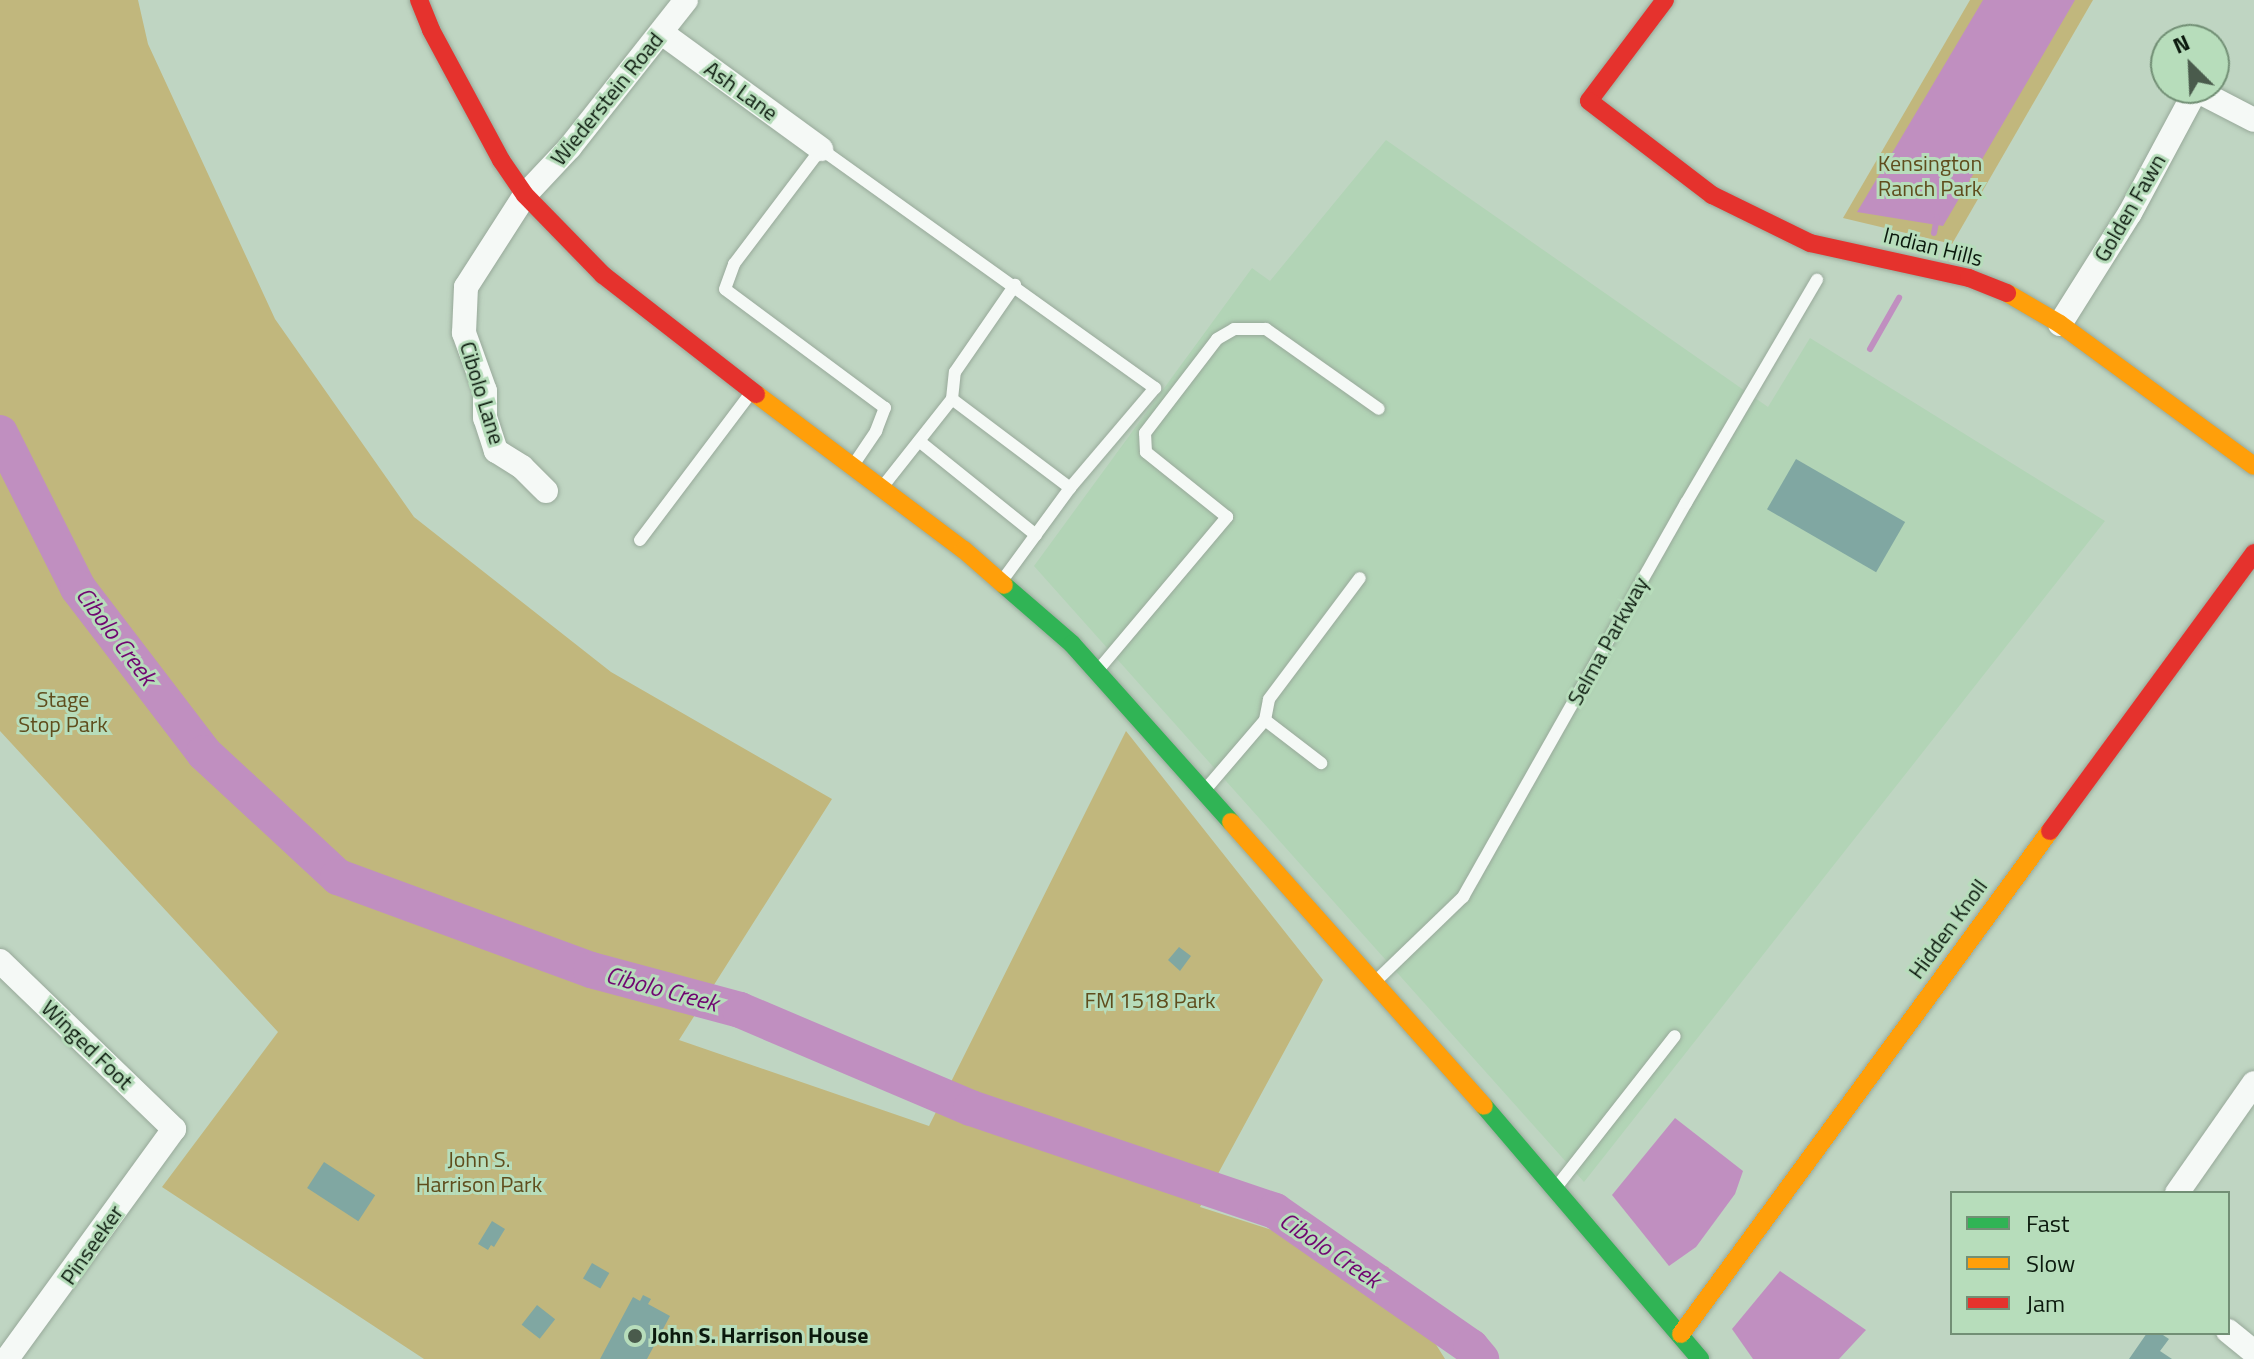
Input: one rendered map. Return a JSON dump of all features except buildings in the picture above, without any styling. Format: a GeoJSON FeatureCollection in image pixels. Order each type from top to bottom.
{"type":"FeatureCollection","features":[{"type":"Feature","properties":{"kind":"main road"},"geometry":{"type":"LineString","coordinates":[[419,0],[465,98],[525,195],[603,275],[1002,581],[1097,671],[1556,1187],[1700,1359]]}},
{"type":"Feature","properties":{"kind":"main road","name":"Indian Hills"},"geometry":{"type":"LineString","coordinates":[[1665,0],[1589,101],[1712,195],[1772,226],[1810,243],[1969,278],[2007,293],[2060,324],[2254,466]]}},
{"type":"Feature","properties":{"kind":"main road","name":"Hidden Knoll"},"geometry":{"type":"LineString","coordinates":[[1681,1334],[2254,553]]}},
{"type":"Feature","properties":{"kind":"street","name":"Wiederstein Road"},"geometry":{"type":"LineString","coordinates":[[525,195],[570,147],[686,0]]}},
{"type":"Feature","properties":{"kind":"street","name":"Ash Lane"},"geometry":{"type":"LineString","coordinates":[[662,33],[821,149]]}},
{"type":"Feature","properties":{"kind":"street","name":"Golden Fawn"},"geometry":{"type":"LineString","coordinates":[[2060,324],[2130,213],[2188,104]]}},
{"type":"Feature","properties":{"kind":"street"},"geometry":{"type":"LineString","coordinates":[[2223,104],[2254,120]]}},
{"type":"Feature","properties":{"kind":"street","name":"Cibolo Lane"},"geometry":{"type":"LineString","coordinates":[[525,195],[466,287],[464,333],[485,391],[485,418],[496,451],[522,467],[546,491]]}},
{"type":"Feature","properties":{"kind":"street","name":"Winged Foot"},"geometry":{"type":"LineString","coordinates":[[0,961],[174,1129]]}},
{"type":"Feature","properties":{"kind":"street"},"geometry":{"type":"LineString","coordinates":[[2178,1191],[2254,1083]]}},
{"type":"Feature","properties":{"kind":"street","name":"Pinseeker"},"geometry":{"type":"LineString","coordinates":[[7,1359],[174,1129]]}},
{"type":"Feature","properties":{"kind":"street"},"geometry":{"type":"LineString","coordinates":[[2230,1333],[2254,1352]]}},
{"type":"Feature","properties":{"kind":"lane"},"geometry":{"type":"LineString","coordinates":[[853,466],[876,431],[885,408],[725,289],[734,264],[821,149],[1155,388],[1070,488],[1002,581]]}},
{"type":"Feature","properties":{"kind":"lane","name":"Selma Parkway"},"geometry":{"type":"LineString","coordinates":[[1375,982],[1463,897],[1686,503],[1817,280]]}},
{"type":"Feature","properties":{"kind":"lane"},"geometry":{"type":"LineString","coordinates":[[882,488],[952,399],[955,372],[1015,285]]}},
{"type":"Feature","properties":{"kind":"lane"},"geometry":{"type":"LineString","coordinates":[[1097,671],[1227,517],[1146,452],[1145,433],[1217,339],[1234,329],[1266,329],[1379,409]]}},
{"type":"Feature","properties":{"kind":"lane"},"geometry":{"type":"LineString","coordinates":[[640,540],[752,391]]}},
{"type":"Feature","properties":{"kind":"lane"},"geometry":{"type":"LineString","coordinates":[[952,399],[1070,488]]}},
{"type":"Feature","properties":{"kind":"lane"},"geometry":{"type":"LineString","coordinates":[[919,441],[1036,535]]}},
{"type":"Feature","properties":{"kind":"lane"},"geometry":{"type":"LineString","coordinates":[[1205,790],[1265,720],[1269,699],[1360,578]]}},
{"type":"Feature","properties":{"kind":"lane"},"geometry":{"type":"LineString","coordinates":[[1265,720],[1321,763]]}},
{"type":"Feature","properties":{"kind":"lane"},"geometry":{"type":"LineString","coordinates":[[1556,1187],[1675,1036]]}},
{"type":"Feature","properties":{"kind":"shaded area","name":"Kensington Ranch Park"},"geometry":{"type":"Polygon","coordinates":[[[1983,0],[2075,0],[1943,226],[1857,212],[1983,0]]]}},
{"type":"Feature","properties":{"kind":"shaded area"},"geometry":{"type":"Polygon","coordinates":[[[1386,140],[1768,407],[1810,338],[2105,521],[1584,1182],[1034,566],[1252,268],[1270,281],[1386,140]]]}},
{"type":"Feature","properties":{"kind":"shaded area"},"geometry":{"type":"Polygon","coordinates":[[[1675,1118],[1743,1171],[1735,1194],[1696,1247],[1669,1266],[1612,1195],[1675,1118]]]}},
{"type":"Feature","properties":{"kind":"shaded area"},"geometry":{"type":"Polygon","coordinates":[[[1780,1271],[1866,1330],[1839,1359],[1753,1359],[1732,1329],[1780,1271]]]}},
{"type":"Feature","properties":{"kind":"green space"},"geometry":{"type":"Polygon","coordinates":[[[0,0],[138,0],[148,44],[275,319],[414,517],[611,672],[832,799],[679,1040],[929,1126],[1126,731],[1323,980],[1200,1207],[1388,1267],[1445,1359],[424,1359],[162,1187],[278,1032],[0,731],[0,0]]]}},
{"type":"Feature","properties":{"kind":"green space","name":"Kensington Ranch Park"},"geometry":{"type":"Polygon","coordinates":[[[1970,0],[2093,0],[1952,244],[1843,218],[1970,0]]]}},
{"type":"Feature","properties":{"kind":"waterway"},"geometry":{"type":"LineString","coordinates":[[1934,233],[1937,217]]}},
{"type":"Feature","properties":{"kind":"waterway"},"geometry":{"type":"LineString","coordinates":[[1870,349],[1899,298]]}},
{"type":"Feature","properties":{"kind":"waterway","name":"Cibolo Creek"},"geometry":{"type":"LineString","coordinates":[[0,433],[78,588],[204,753],[338,877],[591,970],[740,1010],[971,1108],[1275,1211],[1471,1347],[1481,1359]]}},
{"type":"Feature","properties":{"kind":"traffic: fast"},"geometry":{"type":"LineString","coordinates":[[1004,585],[1072,644],[1231,822]]}},
{"type":"Feature","properties":{"kind":"traffic: fast"},"geometry":{"type":"LineString","coordinates":[[1484,1106],[1700,1359]]}},
{"type":"Feature","properties":{"kind":"traffic: slow"},"geometry":{"type":"LineString","coordinates":[[2007,293],[2060,324],[2254,466]]}},
{"type":"Feature","properties":{"kind":"traffic: slow"},"geometry":{"type":"LineString","coordinates":[[756,394],[964,550],[1004,585]]}},
{"type":"Feature","properties":{"kind":"traffic: slow"},"geometry":{"type":"LineString","coordinates":[[1231,822],[1484,1106]]}},
{"type":"Feature","properties":{"kind":"traffic: slow"},"geometry":{"type":"LineString","coordinates":[[1681,1334],[2050,831]]}},
{"type":"Feature","properties":{"kind":"traffic: jam"},"geometry":{"type":"LineString","coordinates":[[419,0],[431,30],[501,160],[525,195],[603,275],[756,394]]}},
{"type":"Feature","properties":{"kind":"traffic: jam"},"geometry":{"type":"LineString","coordinates":[[1665,0],[1589,101],[1712,195],[1810,243],[1969,278],[2007,293]]}},
{"type":"Feature","properties":{"kind":"traffic: jam"},"geometry":{"type":"LineString","coordinates":[[2050,831],[2254,553]]}},
{"type":"Feature","properties":{"kind":"place","name":"John S. Harrison House"},"geometry":{"type":"Point","coordinates":[635,1336]}},
{"type":"Feature","properties":{"kind":"park label","name":"Stage Stop Park"},"geometry":{"type":"Point","coordinates":[63,712]}},
{"type":"Feature","properties":{"kind":"park label","name":"FM 1518 Park"},"geometry":{"type":"Point","coordinates":[1150,1001]}},
{"type":"Feature","properties":{"kind":"park label","name":"John S. Harrison Park"},"geometry":{"type":"Point","coordinates":[479,1172]}}]}
